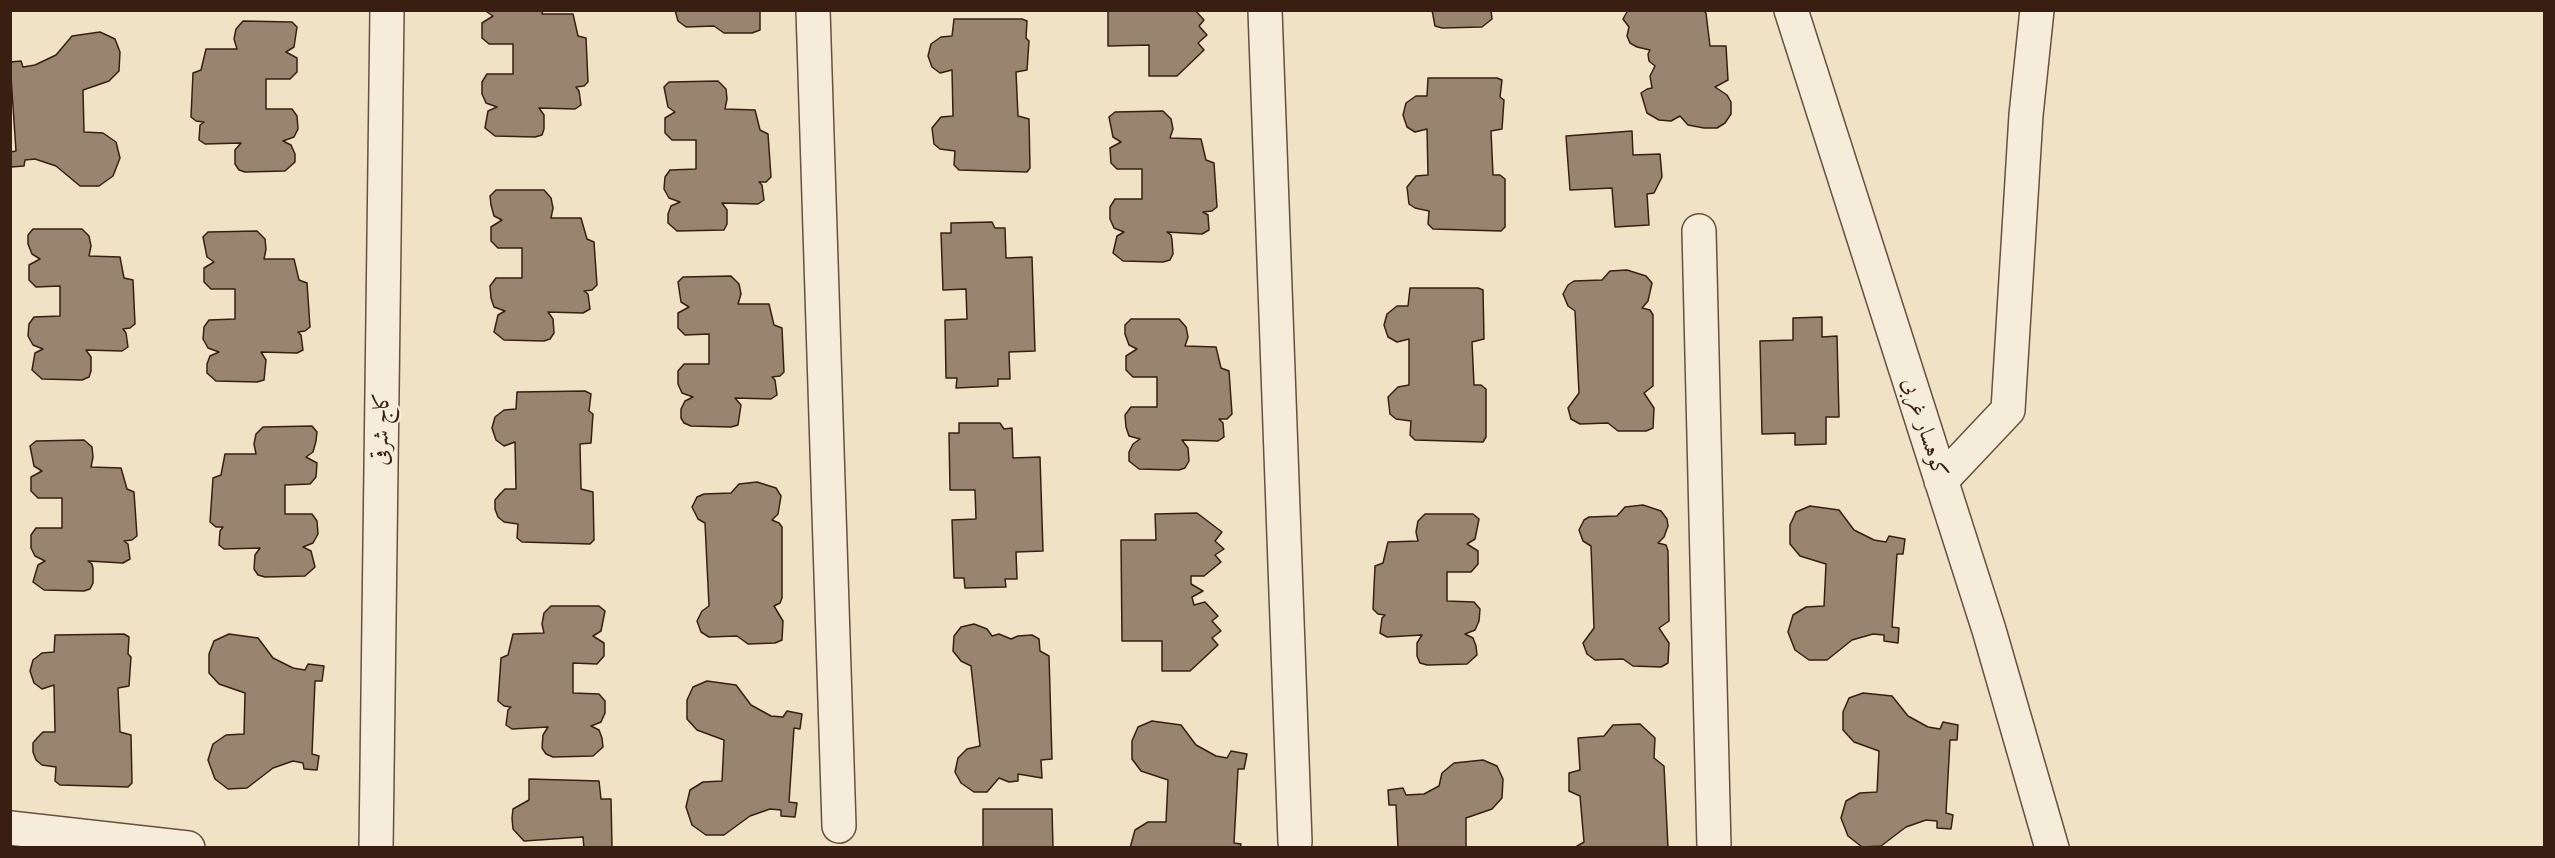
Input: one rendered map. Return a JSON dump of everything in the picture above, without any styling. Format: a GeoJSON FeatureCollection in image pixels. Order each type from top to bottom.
{"type":"FeatureCollection","features":[{"type":"Feature","properties":{"kind":"street","name":"کاج شرقی"},"geometry":{"type":"LineString","coordinates":[[376,848],[387,10]]}},
{"type":"Feature","properties":{"kind":"street"},"geometry":{"type":"LineString","coordinates":[[813,10],[839,826]]}},
{"type":"Feature","properties":{"kind":"street"},"geometry":{"type":"LineString","coordinates":[[1265,10],[1295,842]]}},
{"type":"Feature","properties":{"kind":"street","name":"کوهسار غربی"},"geometry":{"type":"LineString","coordinates":[[1791,10],[1989,630],[2052,848]]}},
{"type":"Feature","properties":{"kind":"street"},"geometry":{"type":"LineString","coordinates":[[1941,481],[2008,410],[2026,115],[2037,10]]}},
{"type":"Feature","properties":{"kind":"street"},"geometry":{"type":"LineString","coordinates":[[1699,231],[1714,848]]}},
{"type":"Feature","properties":{"kind":"street"},"geometry":{"type":"LineString","coordinates":[[10,828],[188,848]]}},
{"type":"Feature","properties":{"kind":"building"},"geometry":{"type":"Polygon","coordinates":[[[484,10],[543,10],[542,14],[573,14],[578,36],[586,38],[588,82],[584,86],[576,87],[579,91],[581,105],[575,109],[539,108],[544,115],[542,135],[535,137],[495,136],[485,128],[488,111],[497,107],[486,103],[482,94],[482,82],[487,74],[513,74],[513,44],[489,44],[482,38],[482,23],[493,16],[484,10]]]}},
{"type":"Feature","properties":{"kind":"building"},"geometry":{"type":"Polygon","coordinates":[[[675,10],[760,10],[760,30],[752,33],[724,33],[714,26],[686,27],[678,21],[675,10]]]}},
{"type":"Feature","properties":{"kind":"building"},"geometry":{"type":"Polygon","coordinates":[[[1108,10],[1195,10],[1204,20],[1199,26],[1207,35],[1198,43],[1204,50],[1177,76],[1149,76],[1149,45],[1108,46],[1108,10]]]}},
{"type":"Feature","properties":{"kind":"building"},"geometry":{"type":"Polygon","coordinates":[[[1432,10],[1491,10],[1492,19],[1482,27],[1442,28],[1435,26],[1432,10]]]}},
{"type":"Feature","properties":{"kind":"building"},"geometry":{"type":"Polygon","coordinates":[[[1628,10],[1703,10],[1706,13],[1710,46],[1726,46],[1728,80],[1715,87],[1727,95],[1731,102],[1731,114],[1725,123],[1717,128],[1704,128],[1688,125],[1680,116],[1671,121],[1659,120],[1647,113],[1641,93],[1652,88],[1650,76],[1655,66],[1649,61],[1650,50],[1630,43],[1627,36],[1629,27],[1623,19],[1628,10]]]}},
{"type":"Feature","properties":{"kind":"building"},"geometry":{"type":"Polygon","coordinates":[[[954,19],[1022,19],[1027,21],[1026,38],[1029,41],[1027,70],[1016,72],[1018,116],[1029,119],[1030,168],[1027,172],[959,170],[954,165],[955,151],[940,149],[934,144],[932,128],[941,117],[953,116],[952,70],[940,73],[932,67],[928,56],[931,44],[941,37],[952,36],[954,19]]]}},
{"type":"Feature","properties":{"kind":"building"},"geometry":{"type":"Polygon","coordinates":[[[243,21],[292,22],[297,27],[294,47],[286,52],[297,58],[297,72],[290,79],[266,79],[266,109],[292,109],[297,116],[298,129],[294,137],[283,141],[291,145],[295,154],[295,162],[285,171],[245,172],[239,170],[235,164],[235,150],[241,143],[205,144],[199,140],[200,125],[204,122],[196,121],[191,117],[193,73],[201,70],[206,49],[237,49],[234,39],[236,29],[243,21]]]}},
{"type":"Feature","properties":{"kind":"building"},"geometry":{"type":"Polygon","coordinates":[[[100,32],[115,39],[120,52],[119,71],[109,81],[83,90],[84,132],[103,133],[116,142],[120,158],[113,176],[99,186],[80,186],[56,166],[35,159],[25,160],[24,166],[11,167],[10,152],[16,151],[10,62],[21,61],[23,67],[35,65],[56,55],[72,36],[100,32]]]}},
{"type":"Feature","properties":{"kind":"building"},"geometry":{"type":"Polygon","coordinates":[[[1428,78],[1497,78],[1502,80],[1500,97],[1504,100],[1502,129],[1491,131],[1493,175],[1500,175],[1505,179],[1505,227],[1501,231],[1433,229],[1428,224],[1429,211],[1409,204],[1407,187],[1416,176],[1428,175],[1427,129],[1415,132],[1407,127],[1403,115],[1406,103],[1416,96],[1427,96],[1428,78]]]}},
{"type":"Feature","properties":{"kind":"building"},"geometry":{"type":"Polygon","coordinates":[[[718,81],[726,89],[725,109],[755,110],[760,130],[768,134],[771,177],[766,182],[759,182],[762,185],[764,200],[758,204],[722,203],[727,210],[727,224],[724,230],[677,231],[668,223],[668,214],[671,206],[680,202],[669,198],[664,189],[665,177],[670,170],[696,169],[696,140],[672,140],[665,133],[665,118],[675,112],[668,107],[664,87],[669,82],[718,81]]]}},
{"type":"Feature","properties":{"kind":"building"},"geometry":{"type":"Polygon","coordinates":[[[1163,111],[1171,119],[1173,129],[1170,138],[1201,139],[1206,160],[1214,163],[1217,207],[1212,211],[1203,212],[1208,215],[1209,230],[1202,234],[1167,232],[1171,235],[1172,240],[1173,254],[1170,260],[1163,262],[1123,261],[1113,253],[1117,236],[1124,232],[1114,228],[1110,219],[1110,207],[1115,199],[1142,199],[1142,169],[1117,169],[1111,163],[1110,148],[1121,142],[1113,137],[1109,117],[1115,112],[1163,111]]]}},
{"type":"Feature","properties":{"kind":"building"},"geometry":{"type":"Polygon","coordinates":[[[1632,131],[1633,155],[1660,154],[1662,177],[1654,193],[1647,194],[1649,225],[1615,227],[1612,188],[1570,190],[1566,136],[1632,131]]]}},
{"type":"Feature","properties":{"kind":"building"},"geometry":{"type":"Polygon","coordinates":[[[496,190],[544,190],[551,198],[553,208],[551,218],[581,218],[587,239],[594,242],[597,285],[592,290],[584,291],[588,294],[590,309],[583,313],[548,312],[553,319],[554,333],[550,339],[544,341],[504,340],[494,332],[498,315],[505,311],[494,307],[490,286],[496,278],[522,278],[522,248],[498,248],[491,241],[491,227],[502,220],[494,216],[491,205],[490,196],[496,190]]]}},
{"type":"Feature","properties":{"kind":"building"},"geometry":{"type":"Polygon","coordinates":[[[992,222],[995,228],[1005,228],[1006,258],[1032,257],[1035,351],[1009,352],[1010,379],[998,379],[998,386],[956,388],[957,378],[946,378],[945,320],[967,319],[966,289],[943,290],[941,233],[951,233],[951,223],[992,222]]]}},
{"type":"Feature","properties":{"kind":"building"},"geometry":{"type":"Polygon","coordinates":[[[33,229],[82,229],[89,236],[91,246],[89,256],[120,257],[124,278],[133,280],[135,324],[123,329],[126,333],[128,347],[122,351],[86,350],[91,357],[91,371],[89,377],[82,380],[42,379],[32,370],[35,353],[43,349],[33,345],[28,336],[29,324],[34,317],[60,316],[60,286],[36,287],[29,280],[29,265],[40,259],[32,254],[28,244],[28,235],[33,229]]]}},
{"type":"Feature","properties":{"kind":"building"},"geometry":{"type":"Polygon","coordinates":[[[257,231],[265,239],[264,259],[294,259],[299,280],[307,283],[310,327],[298,332],[301,335],[303,350],[297,353],[261,352],[266,360],[264,380],[257,382],[216,381],[207,373],[207,364],[210,356],[219,352],[208,348],[203,339],[204,327],[209,320],[235,319],[235,289],[211,289],[204,282],[204,268],[214,262],[207,257],[203,237],[208,232],[257,231]]]}},
{"type":"Feature","properties":{"kind":"building"},"geometry":{"type":"Polygon","coordinates":[[[1627,270],[1646,276],[1652,283],[1648,301],[1642,308],[1650,310],[1653,315],[1653,386],[1644,393],[1654,408],[1653,428],[1646,431],[1618,431],[1608,423],[1580,424],[1571,419],[1568,408],[1579,393],[1575,311],[1568,306],[1563,294],[1568,285],[1574,281],[1602,280],[1610,271],[1627,270]]]}},
{"type":"Feature","properties":{"kind":"building"},"geometry":{"type":"Polygon","coordinates":[[[731,276],[739,284],[741,294],[738,304],[769,304],[774,325],[782,328],[784,372],[780,376],[772,377],[775,380],[777,395],[771,399],[735,398],[741,405],[738,425],[731,427],[691,426],[684,423],[681,418],[681,409],[685,401],[693,397],[682,393],[678,384],[678,371],[684,364],[709,364],[709,334],[685,335],[678,328],[678,313],[689,307],[681,302],[678,282],[683,277],[731,276]]]}},
{"type":"Feature","properties":{"kind":"building"},"geometry":{"type":"Polygon","coordinates":[[[1410,288],[1478,288],[1483,290],[1484,339],[1472,342],[1474,385],[1481,385],[1486,389],[1486,437],[1483,442],[1415,440],[1410,435],[1411,421],[1396,419],[1390,414],[1388,397],[1398,387],[1409,385],[1409,339],[1397,342],[1388,337],[1384,325],[1387,314],[1397,306],[1408,306],[1410,288]]]}},
{"type":"Feature","properties":{"kind":"building"},"geometry":{"type":"Polygon","coordinates":[[[1822,317],[1822,337],[1837,336],[1839,417],[1826,417],[1826,444],[1795,445],[1795,433],[1762,434],[1760,341],[1793,340],[1793,318],[1822,317]]]}},
{"type":"Feature","properties":{"kind":"building"},"geometry":{"type":"Polygon","coordinates":[[[1131,319],[1179,319],[1186,327],[1188,337],[1185,346],[1216,347],[1221,368],[1229,371],[1232,414],[1227,419],[1219,419],[1223,423],[1224,437],[1218,441],[1182,440],[1188,448],[1189,461],[1185,468],[1179,470],[1139,469],[1129,461],[1129,452],[1133,444],[1140,439],[1129,436],[1125,415],[1131,407],[1157,407],[1157,377],[1133,377],[1126,370],[1126,356],[1137,349],[1129,345],[1125,334],[1125,325],[1131,319]]]}},
{"type":"Feature","properties":{"kind":"building"},"geometry":{"type":"Polygon","coordinates":[[[585,391],[591,394],[589,411],[593,414],[591,443],[580,444],[581,489],[593,492],[594,540],[590,544],[522,542],[517,538],[518,524],[504,522],[498,517],[495,509],[495,500],[505,489],[516,489],[515,442],[504,446],[496,440],[492,428],[495,417],[504,410],[516,409],[517,392],[585,391]]]}},
{"type":"Feature","properties":{"kind":"building"},"geometry":{"type":"Polygon","coordinates":[[[959,423],[1000,423],[1004,429],[1012,428],[1013,458],[1040,457],[1043,551],[1016,552],[1017,579],[1005,579],[1006,587],[965,588],[964,578],[954,578],[952,520],[976,519],[975,490],[950,490],[949,433],[959,433],[959,423]]]}},
{"type":"Feature","properties":{"kind":"building"},"geometry":{"type":"Polygon","coordinates":[[[312,426],[317,432],[316,441],[313,452],[306,457],[317,463],[316,477],[310,484],[285,485],[285,514],[312,514],[317,521],[318,534],[313,543],[303,547],[311,551],[315,567],[305,576],[265,577],[258,575],[254,569],[255,555],[260,548],[224,549],[219,545],[220,531],[223,527],[216,527],[210,522],[213,478],[221,475],[225,454],[256,454],[254,444],[256,434],[263,427],[312,426]]]}},
{"type":"Feature","properties":{"kind":"building"},"geometry":{"type":"Polygon","coordinates":[[[84,440],[92,447],[91,467],[121,468],[127,489],[134,492],[137,536],[132,540],[124,541],[128,544],[130,559],[123,563],[88,561],[92,564],[93,569],[93,583],[90,589],[84,591],[44,590],[33,582],[38,565],[45,561],[35,556],[31,548],[31,535],[36,528],[62,528],[62,498],[38,498],[31,491],[31,477],[42,471],[34,466],[30,446],[36,441],[84,440]]]}},
{"type":"Feature","properties":{"kind":"building"},"geometry":{"type":"Polygon","coordinates":[[[757,482],[776,488],[781,496],[778,514],[772,520],[782,527],[782,598],[780,603],[774,606],[783,621],[782,640],[775,643],[748,644],[737,636],[709,637],[701,632],[697,621],[702,611],[709,606],[705,523],[698,519],[692,507],[697,497],[704,494],[731,493],[739,484],[757,482]]]}},
{"type":"Feature","properties":{"kind":"building"},"geometry":{"type":"Polygon","coordinates":[[[1643,505],[1661,511],[1667,519],[1668,526],[1664,537],[1658,543],[1666,545],[1668,551],[1669,621],[1659,628],[1669,643],[1668,663],[1661,667],[1633,666],[1623,659],[1595,660],[1587,654],[1583,643],[1594,628],[1591,546],[1583,541],[1579,530],[1584,520],[1589,517],[1617,516],[1625,507],[1643,505]]]}},
{"type":"Feature","properties":{"kind":"building"},"geometry":{"type":"Polygon","coordinates":[[[1810,506],[1839,510],[1854,530],[1874,540],[1886,542],[1889,536],[1905,539],[1903,554],[1897,554],[1892,627],[1899,628],[1898,643],[1884,641],[1884,635],[1873,634],[1852,640],[1827,660],[1809,660],[1795,650],[1788,632],[1793,615],[1806,607],[1824,606],[1826,564],[1800,556],[1790,544],[1790,525],[1796,512],[1810,506]]]}},
{"type":"Feature","properties":{"kind":"building"},"geometry":{"type":"Polygon","coordinates":[[[1197,513],[1222,532],[1215,541],[1224,549],[1215,555],[1221,562],[1204,576],[1191,576],[1191,584],[1203,591],[1192,597],[1194,605],[1205,602],[1218,616],[1212,621],[1221,631],[1212,638],[1218,645],[1190,671],[1162,671],[1162,641],[1122,641],[1121,540],[1156,540],[1155,514],[1197,513]]]}},
{"type":"Feature","properties":{"kind":"building"},"geometry":{"type":"Polygon","coordinates":[[[1425,514],[1473,514],[1479,519],[1475,539],[1467,544],[1478,551],[1478,564],[1471,572],[1447,572],[1447,601],[1474,602],[1480,609],[1479,621],[1475,630],[1465,634],[1473,638],[1477,655],[1467,664],[1427,665],[1420,663],[1417,656],[1417,643],[1422,635],[1387,637],[1380,633],[1382,618],[1385,615],[1378,614],[1373,609],[1375,566],[1383,563],[1388,542],[1418,541],[1416,532],[1418,521],[1425,514]]]}},
{"type":"Feature","properties":{"kind":"building"},"geometry":{"type":"Polygon","coordinates":[[[551,606],[599,606],[605,611],[601,631],[593,636],[604,643],[604,656],[597,664],[573,663],[573,693],[599,694],[605,701],[605,713],[601,722],[591,726],[599,730],[603,747],[593,756],[553,757],[546,754],[542,748],[543,735],[548,727],[512,729],[506,725],[508,710],[511,707],[504,706],[498,701],[501,658],[508,655],[513,634],[544,633],[542,624],[544,613],[551,606]]]}},
{"type":"Feature","properties":{"kind":"building"},"geometry":{"type":"Polygon","coordinates":[[[974,624],[987,629],[992,636],[999,634],[1011,639],[1032,635],[1039,639],[1040,651],[1049,656],[1052,759],[1041,760],[1042,778],[1018,774],[1018,781],[1009,782],[999,778],[987,792],[974,792],[961,783],[955,772],[958,758],[967,749],[980,746],[971,666],[961,661],[953,651],[954,636],[961,627],[974,624]]]}},
{"type":"Feature","properties":{"kind":"building"},"geometry":{"type":"Polygon","coordinates":[[[124,634],[129,637],[128,654],[131,657],[129,686],[118,688],[120,732],[131,735],[132,783],[128,787],[60,785],[55,781],[56,767],[42,765],[36,760],[33,752],[33,743],[43,732],[55,732],[54,685],[42,689],[34,683],[30,671],[33,660],[42,653],[54,652],[55,635],[124,634]]]}},
{"type":"Feature","properties":{"kind":"building"},"geometry":{"type":"Polygon","coordinates":[[[229,634],[258,638],[273,658],[293,668],[305,670],[308,664],[324,666],[322,681],[315,681],[312,754],[319,756],[317,770],[304,769],[303,763],[293,761],[273,768],[247,788],[228,789],[215,779],[208,760],[213,744],[226,735],[244,734],[245,693],[219,684],[209,673],[209,654],[214,641],[229,634]]]}},
{"type":"Feature","properties":{"kind":"building"},"geometry":{"type":"Polygon","coordinates":[[[707,681],[736,685],[751,705],[771,716],[783,717],[787,711],[802,714],[800,729],[794,728],[789,802],[797,803],[795,817],[781,816],[781,810],[770,809],[750,816],[724,835],[706,835],[692,825],[686,807],[690,790],[703,782],[722,781],[724,740],[697,730],[687,719],[687,700],[693,687],[707,681]]]}},
{"type":"Feature","properties":{"kind":"building"},"geometry":{"type":"Polygon","coordinates":[[[1863,693],[1892,696],[1908,716],[1928,727],[1940,729],[1943,722],[1958,725],[1957,740],[1950,740],[1946,813],[1953,815],[1951,829],[1937,828],[1937,821],[1926,820],[1906,827],[1881,846],[1862,847],[1848,836],[1841,818],[1846,801],[1860,793],[1877,792],[1879,751],[1854,742],[1843,730],[1843,712],[1849,698],[1863,693]]]}},
{"type":"Feature","properties":{"kind":"building"},"geometry":{"type":"Polygon","coordinates":[[[1152,721],[1181,725],[1196,745],[1216,756],[1227,758],[1231,751],[1247,754],[1244,769],[1238,769],[1234,843],[1241,844],[1240,848],[1130,848],[1135,830],[1148,822],[1166,822],[1168,780],[1141,771],[1132,759],[1132,741],[1138,727],[1152,721]]]}},
{"type":"Feature","properties":{"kind":"building"},"geometry":{"type":"Polygon","coordinates":[[[1640,724],[1655,738],[1654,758],[1664,766],[1668,848],[1574,848],[1584,842],[1580,796],[1569,791],[1569,773],[1580,770],[1578,738],[1604,736],[1613,725],[1640,724]]]}},
{"type":"Feature","properties":{"kind":"building"},"geometry":{"type":"Polygon","coordinates":[[[1483,760],[1497,766],[1503,779],[1502,798],[1492,809],[1466,818],[1466,848],[1398,848],[1396,805],[1389,805],[1388,790],[1403,788],[1406,795],[1424,794],[1439,786],[1442,773],[1454,763],[1483,760]]]}},
{"type":"Feature","properties":{"kind":"building"},"geometry":{"type":"Polygon","coordinates":[[[529,779],[599,781],[601,799],[611,799],[612,847],[584,848],[583,837],[524,841],[513,829],[512,818],[513,809],[529,800],[529,779]]]}},
{"type":"Feature","properties":{"kind":"building"},"geometry":{"type":"Polygon","coordinates":[[[983,809],[1052,809],[1053,848],[983,848],[983,809]]]}}]}
